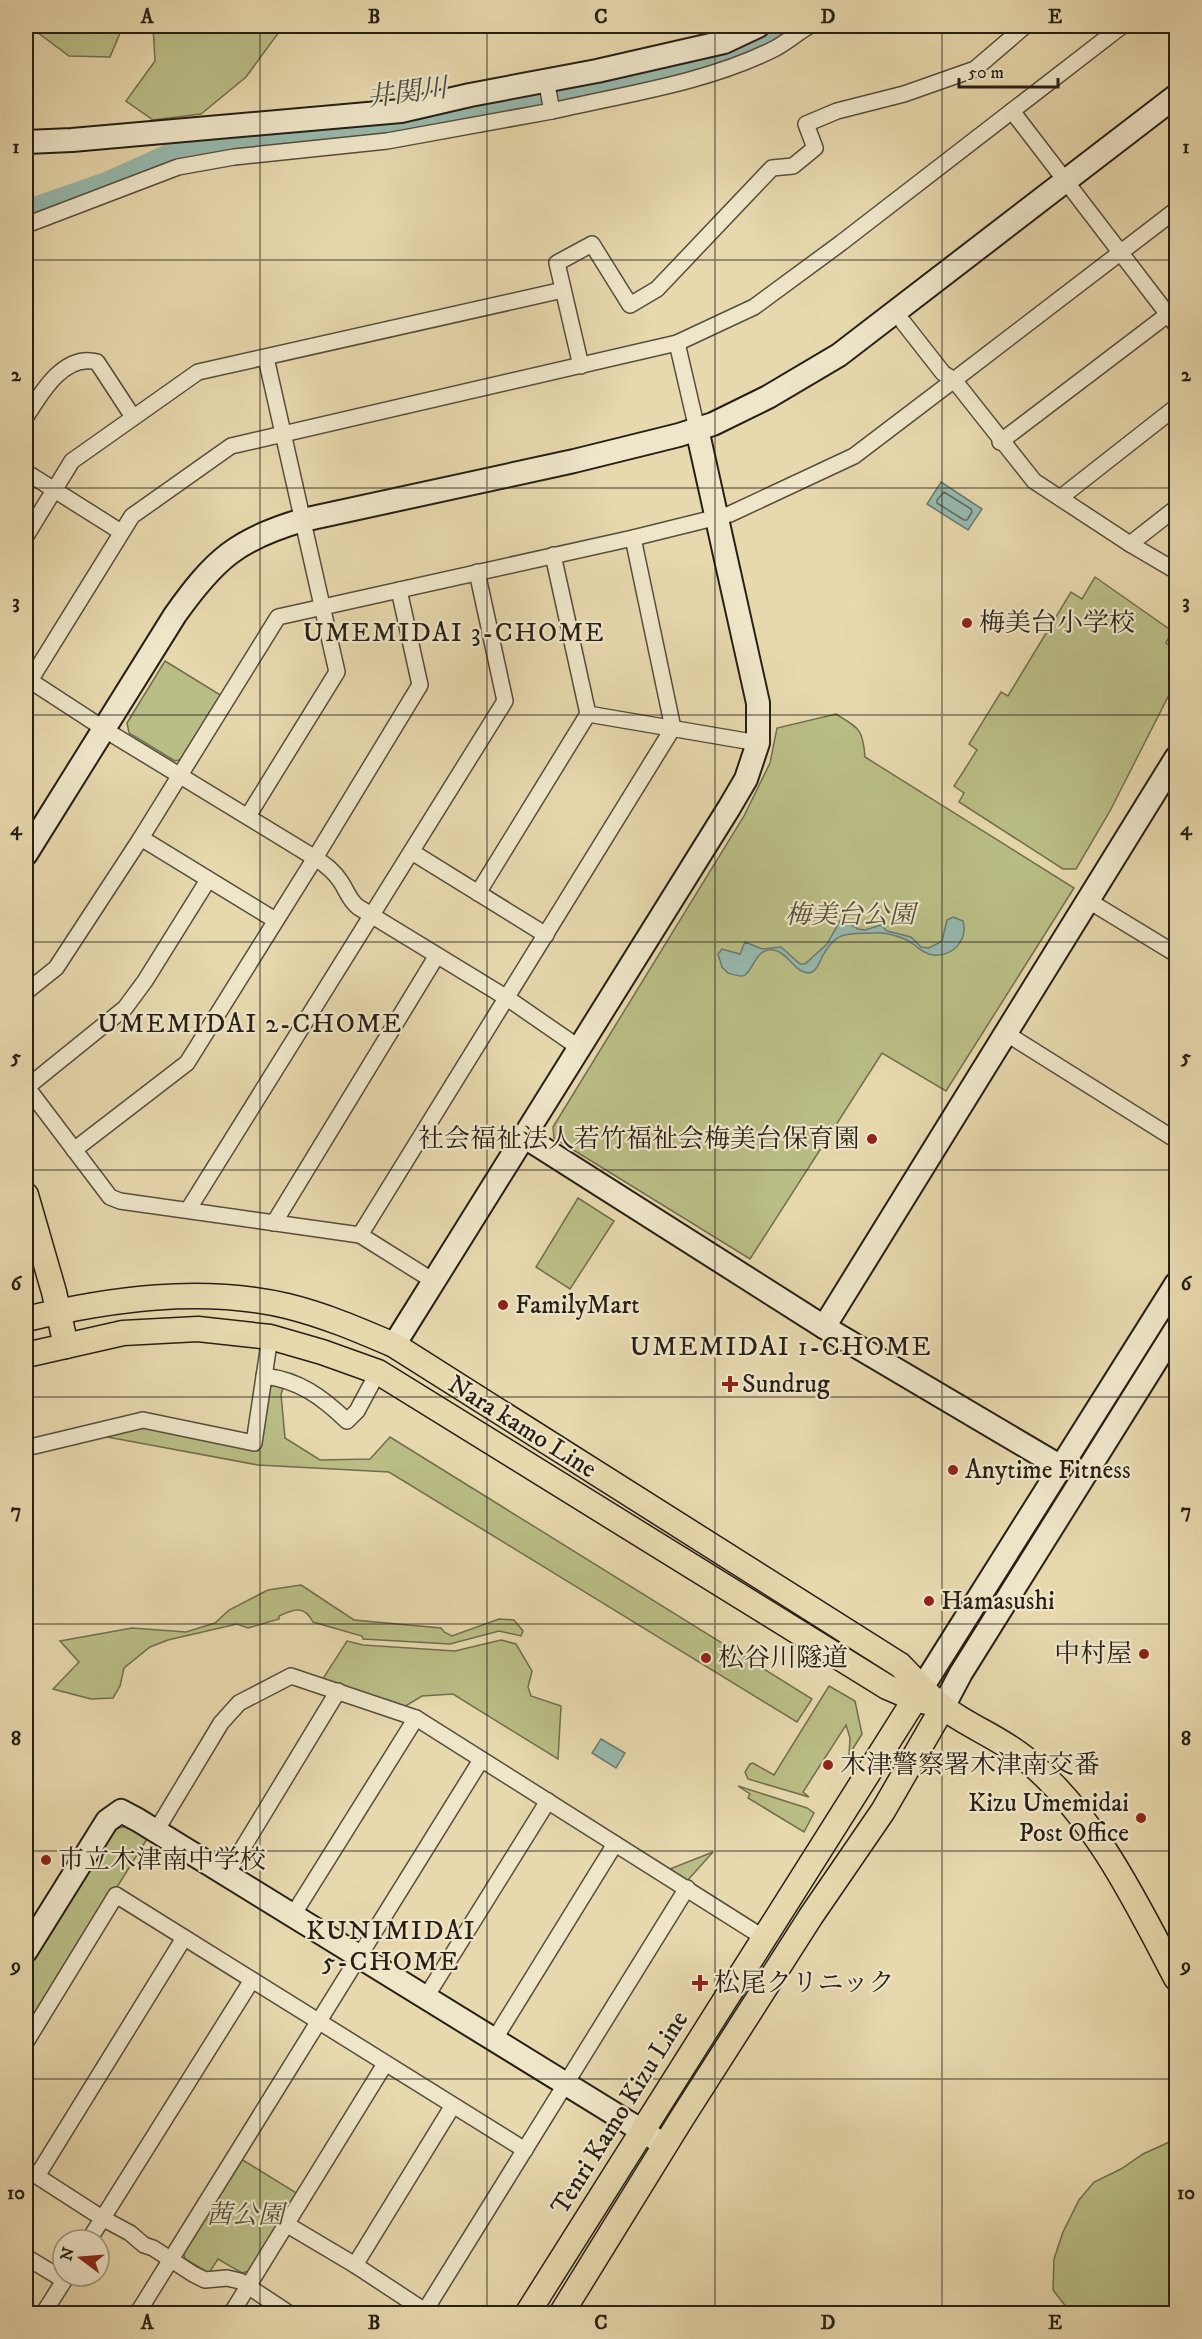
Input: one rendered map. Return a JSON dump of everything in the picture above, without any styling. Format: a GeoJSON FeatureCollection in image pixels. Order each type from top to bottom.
{"type":"FeatureCollection","features":[{"type":"Feature","properties":{"kind":"main road"},"geometry":{"type":"LineString","coordinates":[[26,1195],[59,1311],[66,1346],[26,1355]]}},
{"type":"Feature","properties":{"kind":"main road","name":"Nara kamo Line"},"geometry":{"type":"LineString","coordinates":[[59,1311],[182,1296],[237,1298],[310,1312],[394,1345],[900,1665],[918,1694]]}},
{"type":"Feature","properties":{"kind":"main road"},"geometry":{"type":"LineString","coordinates":[[26,1320],[59,1311]]}},
{"type":"Feature","properties":{"kind":"main road","name":"Nara kamo Line"},"geometry":{"type":"LineString","coordinates":[[66,1346],[123,1333],[173,1329],[223,1330],[270,1337],[378,1372],[887,1687],[918,1694],[943,1707],[996,1737],[1027,1760],[1080,1813],[1110,1857],[1176,1978]]}},
{"type":"Feature","properties":{"kind":"main road","name":"Tenri Kamo Kizu Line"},"geometry":{"type":"LineString","coordinates":[[527,2313],[918,1694]]}},
{"type":"Feature","properties":{"kind":"main road"},"geometry":{"type":"LineString","coordinates":[[561,2313],[811,1916],[883,1811],[943,1707]]}},
{"type":"Feature","properties":{"kind":"street"},"geometry":{"type":"LineString","coordinates":[[26,225],[178,167],[234,157],[387,141],[549,98],[597,71],[724,42],[758,26]]}},
{"type":"Feature","properties":{"kind":"street"},"geometry":{"type":"LineString","coordinates":[[26,142],[108,137],[549,98],[683,80],[734,65],[775,48],[809,26]]}},
{"type":"Feature","properties":{"kind":"street"},"geometry":{"type":"LineString","coordinates":[[580,366],[557,262],[592,244],[630,306],[657,289],[772,168],[793,166],[815,148],[806,124],[837,111],[904,94],[975,69],[1025,26]]}},
{"type":"Feature","properties":{"kind":"street"},"geometry":{"type":"LineString","coordinates":[[581,1049],[507,998],[436,957],[353,904],[336,875],[315,858],[27,682],[132,516],[231,446],[676,343],[754,307],[1122,26]]}},
{"type":"Feature","properties":{"kind":"street"},"geometry":{"type":"LineString","coordinates":[[26,854],[175,615],[199,581],[222,559],[245,542],[275,528],[303,520],[574,461],[679,435],[768,397],[839,355],[1176,96]]}},
{"type":"Feature","properties":{"kind":"street"},"geometry":{"type":"LineString","coordinates":[[1000,442],[1174,316],[1121,252],[1012,111]]}},
{"type":"Feature","properties":{"kind":"street"},"geometry":{"type":"LineString","coordinates":[[26,992],[56,968],[141,838],[278,617],[633,538],[730,514],[854,456],[1176,210]]}},
{"type":"Feature","properties":{"kind":"street"},"geometry":{"type":"LineString","coordinates":[[26,536],[72,461],[198,372],[563,290]]}},
{"type":"Feature","properties":{"kind":"street"},"geometry":{"type":"LineString","coordinates":[[903,322],[943,374],[954,380],[1000,442],[1034,481],[1176,571]]}},
{"type":"Feature","properties":{"kind":"street"},"geometry":{"type":"LineString","coordinates":[[394,1345],[581,1049],[729,808],[746,779],[758,743],[758,703],[676,343]]}},
{"type":"Feature","properties":{"kind":"street"},"geometry":{"type":"LineString","coordinates":[[248,816],[337,672],[266,358]]}},
{"type":"Feature","properties":{"kind":"street"},"geometry":{"type":"LineString","coordinates":[[26,417],[47,383],[74,363],[85,359],[97,362],[133,417]]}},
{"type":"Feature","properties":{"kind":"street"},"geometry":{"type":"LineString","coordinates":[[1060,498],[1176,407]]}},
{"type":"Feature","properties":{"kind":"street"},"geometry":{"type":"LineString","coordinates":[[26,472],[121,532]]}},
{"type":"Feature","properties":{"kind":"street"},"geometry":{"type":"LineString","coordinates":[[1130,543],[1176,508]]}},
{"type":"Feature","properties":{"kind":"street"},"geometry":{"type":"LineString","coordinates":[[360,1235],[673,728],[633,538]]}},
{"type":"Feature","properties":{"kind":"street"},"geometry":{"type":"LineString","coordinates":[[478,893],[588,714],[553,555]]}},
{"type":"Feature","properties":{"kind":"street"},"geometry":{"type":"LineString","coordinates":[[188,1210],[505,700],[477,572]]}},
{"type":"Feature","properties":{"kind":"street"},"geometry":{"type":"LineString","coordinates":[[74,1150],[187,1063],[420,685],[399,590]]}},
{"type":"Feature","properties":{"kind":"street"},"geometry":{"type":"LineString","coordinates":[[588,714],[758,743]]}},
{"type":"Feature","properties":{"kind":"street"},"geometry":{"type":"LineString","coordinates":[[824,1327],[1176,760]]}},
{"type":"Feature","properties":{"kind":"street"},"geometry":{"type":"LineString","coordinates":[[141,838],[275,920]]}},
{"type":"Feature","properties":{"kind":"street"},"geometry":{"type":"LineString","coordinates":[[411,852],[546,935]]}},
{"type":"Feature","properties":{"kind":"street"},"geometry":{"type":"LineString","coordinates":[[208,880],[145,981],[125,1008],[26,1087],[110,1197],[120,1201],[360,1235],[435,1282]]}},
{"type":"Feature","properties":{"kind":"street"},"geometry":{"type":"LineString","coordinates":[[1089,901],[1176,954]]}},
{"type":"Feature","properties":{"kind":"street"},"geometry":{"type":"LineString","coordinates":[[274,1223],[436,957]]}},
{"type":"Feature","properties":{"kind":"street"},"geometry":{"type":"LineString","coordinates":[[1007,1034],[1176,1140]]}},
{"type":"Feature","properties":{"kind":"street"},"geometry":{"type":"LineString","coordinates":[[525,1137],[824,1327],[1061,1467]]}},
{"type":"Feature","properties":{"kind":"street"},"geometry":{"type":"LineString","coordinates":[[918,1694],[1176,1284]]}},
{"type":"Feature","properties":{"kind":"street"},"geometry":{"type":"LineString","coordinates":[[943,1707],[961,1672],[1176,1329]]}},
{"type":"Feature","properties":{"kind":"street"},"geometry":{"type":"LineString","coordinates":[[26,1448],[143,1420],[254,1443],[270,1337]]}},
{"type":"Feature","properties":{"kind":"street"},"geometry":{"type":"LineString","coordinates":[[264,1376],[285,1378],[325,1400],[347,1421],[357,1411],[378,1372]]}},
{"type":"Feature","properties":{"kind":"street"},"geometry":{"type":"LineString","coordinates":[[156,1831],[221,1723],[239,1703],[291,1676],[416,1718],[764,1938]]}},
{"type":"Feature","properties":{"kind":"street"},"geometry":{"type":"LineString","coordinates":[[227,1874],[338,1691]]}},
{"type":"Feature","properties":{"kind":"street"},"geometry":{"type":"LineString","coordinates":[[293,1915],[416,1718]]}},
{"type":"Feature","properties":{"kind":"street"},"geometry":{"type":"LineString","coordinates":[[137,2313],[482,1760]]}},
{"type":"Feature","properties":{"kind":"street"},"geometry":{"type":"LineString","coordinates":[[426,1997],[548,1801]]}},
{"type":"Feature","properties":{"kind":"street"},"geometry":{"type":"LineString","coordinates":[[26,1951],[107,1821],[121,1811],[665,2145]]}},
{"type":"Feature","properties":{"kind":"street"},"geometry":{"type":"LineString","coordinates":[[494,2040],[615,1844]]}},
{"type":"Feature","properties":{"kind":"street"},"geometry":{"type":"LineString","coordinates":[[286,2224],[355,2265],[424,2312],[687,1888]]}},
{"type":"Feature","properties":{"kind":"street"},"geometry":{"type":"LineString","coordinates":[[26,2042],[116,1895],[452,2107],[525,2150]]}},
{"type":"Feature","properties":{"kind":"street"},"geometry":{"type":"LineString","coordinates":[[184,1938],[31,2172],[193,2274],[205,2280],[227,2278],[240,2281],[290,2313]]}},
{"type":"Feature","properties":{"kind":"street"},"geometry":{"type":"LineString","coordinates":[[96,2228],[252,1980]]}},
{"type":"Feature","properties":{"kind":"street"},"geometry":{"type":"LineString","coordinates":[[231,2313],[385,2064]]}},
{"type":"Feature","properties":{"kind":"street"},"geometry":{"type":"LineString","coordinates":[[355,2265],[452,2107]]}},
{"type":"Feature","properties":{"kind":"street"},"geometry":{"type":"LineString","coordinates":[[26,2257],[51,2270]]}},
{"type":"Feature","properties":{"kind":"street"},"geometry":{"type":"LineString","coordinates":[[44,2313],[59,2288]]}},
{"type":"Feature","properties":{"kind":"green space"},"geometry":{"type":"Polygon","coordinates":[[[29,26],[123,26],[110,57],[69,56],[29,26]]]}},
{"type":"Feature","properties":{"kind":"green space"},"geometry":{"type":"Polygon","coordinates":[[[153,26],[288,26],[279,32],[246,77],[201,114],[153,120],[126,101],[155,61],[153,26]]]}},
{"type":"Feature","properties":{"kind":"green space"},"geometry":{"type":"Polygon","coordinates":[[[1095,577],[1172,631],[1166,643],[1176,650],[1176,681],[1110,811],[1076,869],[1063,869],[959,802],[964,793],[954,786],[977,750],[969,744],[1001,692],[1008,696],[1071,592],[1082,599],[1095,577]]]}},
{"type":"Feature","properties":{"kind":"green space"},"geometry":{"type":"Polygon","coordinates":[[[165,661],[222,696],[183,759],[175,761],[129,733],[127,723],[165,661]]]}},
{"type":"Feature","properties":{"kind":"green space","name":"梅美台公園"},"geometry":{"type":"Polygon","coordinates":[[[836,714],[858,730],[863,740],[865,757],[1074,888],[946,1091],[882,1053],[750,1259],[554,1138],[553,1127],[744,816],[770,763],[777,728],[836,714]]]}},
{"type":"Feature","properties":{"kind":"green space"},"geometry":{"type":"Polygon","coordinates":[[[578,1198],[614,1221],[570,1289],[536,1267],[578,1198]]]}},
{"type":"Feature","properties":{"kind":"green space"},"geometry":{"type":"Polygon","coordinates":[[[276,1383],[285,1383],[281,1394],[285,1438],[320,1460],[370,1459],[390,1437],[812,1699],[797,1722],[389,1472],[258,1465],[102,1436],[145,1427],[258,1451],[268,1389],[276,1383]]]}},
{"type":"Feature","properties":{"kind":"green space"},"geometry":{"type":"Polygon","coordinates":[[[301,1585],[354,1620],[441,1628],[452,1636],[499,1619],[514,1620],[523,1631],[521,1636],[499,1631],[450,1644],[363,1639],[362,1636],[313,1622],[306,1613],[294,1610],[279,1616],[279,1619],[248,1628],[237,1624],[168,1640],[150,1647],[124,1668],[120,1686],[113,1698],[91,1699],[53,1689],[79,1662],[60,1641],[132,1628],[186,1632],[215,1623],[229,1610],[268,1590],[301,1585]]]}},
{"type":"Feature","properties":{"kind":"green space"},"geometry":{"type":"Polygon","coordinates":[[[501,1640],[516,1644],[532,1671],[528,1687],[531,1696],[561,1706],[558,1759],[453,1694],[422,1696],[404,1707],[322,1680],[347,1641],[363,1645],[455,1651],[501,1640]]]}},
{"type":"Feature","properties":{"kind":"green space"},"geometry":{"type":"Polygon","coordinates":[[[829,1686],[855,1701],[862,1734],[849,1755],[850,1738],[846,1725],[803,1792],[809,1797],[748,1779],[745,1772],[753,1763],[774,1775],[829,1686]]]}},
{"type":"Feature","properties":{"kind":"green space"},"geometry":{"type":"Polygon","coordinates":[[[738,1786],[807,1808],[814,1813],[804,1832],[748,1798],[750,1794],[738,1786]]]}},
{"type":"Feature","properties":{"kind":"green space"},"geometry":{"type":"Polygon","coordinates":[[[127,1826],[147,1839],[26,2033],[26,1972],[115,1829],[127,1826]]]}},
{"type":"Feature","properties":{"kind":"green space"},"geometry":{"type":"Polygon","coordinates":[[[713,1852],[687,1881],[670,1869],[713,1852]]]}},
{"type":"Feature","properties":{"kind":"green space"},"geometry":{"type":"Polygon","coordinates":[[[1176,2139],[1176,2313],[1071,2313],[1053,2290],[1054,2259],[1063,2232],[1079,2200],[1094,2182],[1121,2169],[1143,2154],[1176,2139]]]}},
{"type":"Feature","properties":{"kind":"green space","name":"茜公園"},"geometry":{"type":"Polygon","coordinates":[[[241,2159],[298,2194],[249,2271],[242,2273],[218,2259],[209,2273],[185,2259],[183,2251],[241,2159]]]}},
{"type":"Feature","properties":{"kind":"water"},"geometry":{"type":"Polygon","coordinates":[[[941,482],[982,509],[968,530],[927,504],[941,482]]]}},
{"type":"Feature","properties":{"kind":"water"},"geometry":{"type":"Polygon","coordinates":[[[953,917],[963,921],[961,941],[953,950],[940,955],[922,951],[909,941],[889,934],[850,934],[838,938],[827,948],[817,968],[812,972],[802,971],[784,955],[768,950],[759,955],[745,975],[737,976],[728,973],[722,967],[718,954],[722,949],[740,954],[745,942],[762,949],[781,947],[800,964],[805,964],[827,944],[840,921],[844,920],[858,929],[865,930],[881,925],[887,931],[911,937],[921,947],[929,948],[942,941],[947,920],[953,917]]]}},
{"type":"Feature","properties":{"kind":"water"},"geometry":{"type":"Polygon","coordinates":[[[601,1739],[625,1753],[616,1768],[592,1753],[601,1739]]]}},
{"type":"Feature","properties":{"kind":"waterway","name":"井関川"},"geometry":{"type":"LineString","coordinates":[[26,212],[109,183],[169,156],[192,149],[479,114],[737,59],[794,26]]}},
{"type":"Feature","properties":{"kind":"place","name":"梅美台小学校"},"geometry":{"type":"Point","coordinates":[967,623]}},
{"type":"Feature","properties":{"kind":"place","name":"社会福祉法人若竹福祉会梅美台保育園"},"geometry":{"type":"Point","coordinates":[872,1139]}},
{"type":"Feature","properties":{"kind":"place","name":"FamilyMart"},"geometry":{"type":"Point","coordinates":[503,1305]}},
{"type":"Feature","properties":{"kind":"place","name":"Sundrug"},"geometry":{"type":"Point","coordinates":[730,1384]}},
{"type":"Feature","properties":{"kind":"place","name":"Anytime Fitness"},"geometry":{"type":"Point","coordinates":[953,1470]}},
{"type":"Feature","properties":{"kind":"place","name":"Hamasushi"},"geometry":{"type":"Point","coordinates":[929,1601]}},
{"type":"Feature","properties":{"kind":"place","name":"中村屋"},"geometry":{"type":"Point","coordinates":[1144,1654]}},
{"type":"Feature","properties":{"kind":"place","name":"松谷川隧道"},"geometry":{"type":"Point","coordinates":[706,1658]}},
{"type":"Feature","properties":{"kind":"place","name":"木津警察署木津南交番"},"geometry":{"type":"Point","coordinates":[828,1765]}},
{"type":"Feature","properties":{"kind":"place","name":"Kizu Umemidai Post Office"},"geometry":{"type":"Point","coordinates":[1141,1818]}},
{"type":"Feature","properties":{"kind":"place","name":"市立木津南中学校"},"geometry":{"type":"Point","coordinates":[46,1860]}},
{"type":"Feature","properties":{"kind":"place","name":"松尾クリニック"},"geometry":{"type":"Point","coordinates":[700,1983]}},
{"type":"Feature","properties":{"kind":"district","name":"UMEMIDAI 3-CHOME"},"geometry":{"type":"Point","coordinates":[454,633]}},
{"type":"Feature","properties":{"kind":"district","name":"UMEMIDAI 2-CHOME"},"geometry":{"type":"Point","coordinates":[250,1024]}},
{"type":"Feature","properties":{"kind":"district","name":"UMEMIDAI 1-CHOME"},"geometry":{"type":"Point","coordinates":[781,1347]}},
{"type":"Feature","properties":{"kind":"district","name":"KUNIMIDAI 5-CHOME"},"geometry":{"type":"Point","coordinates":[391,1946]}}]}
